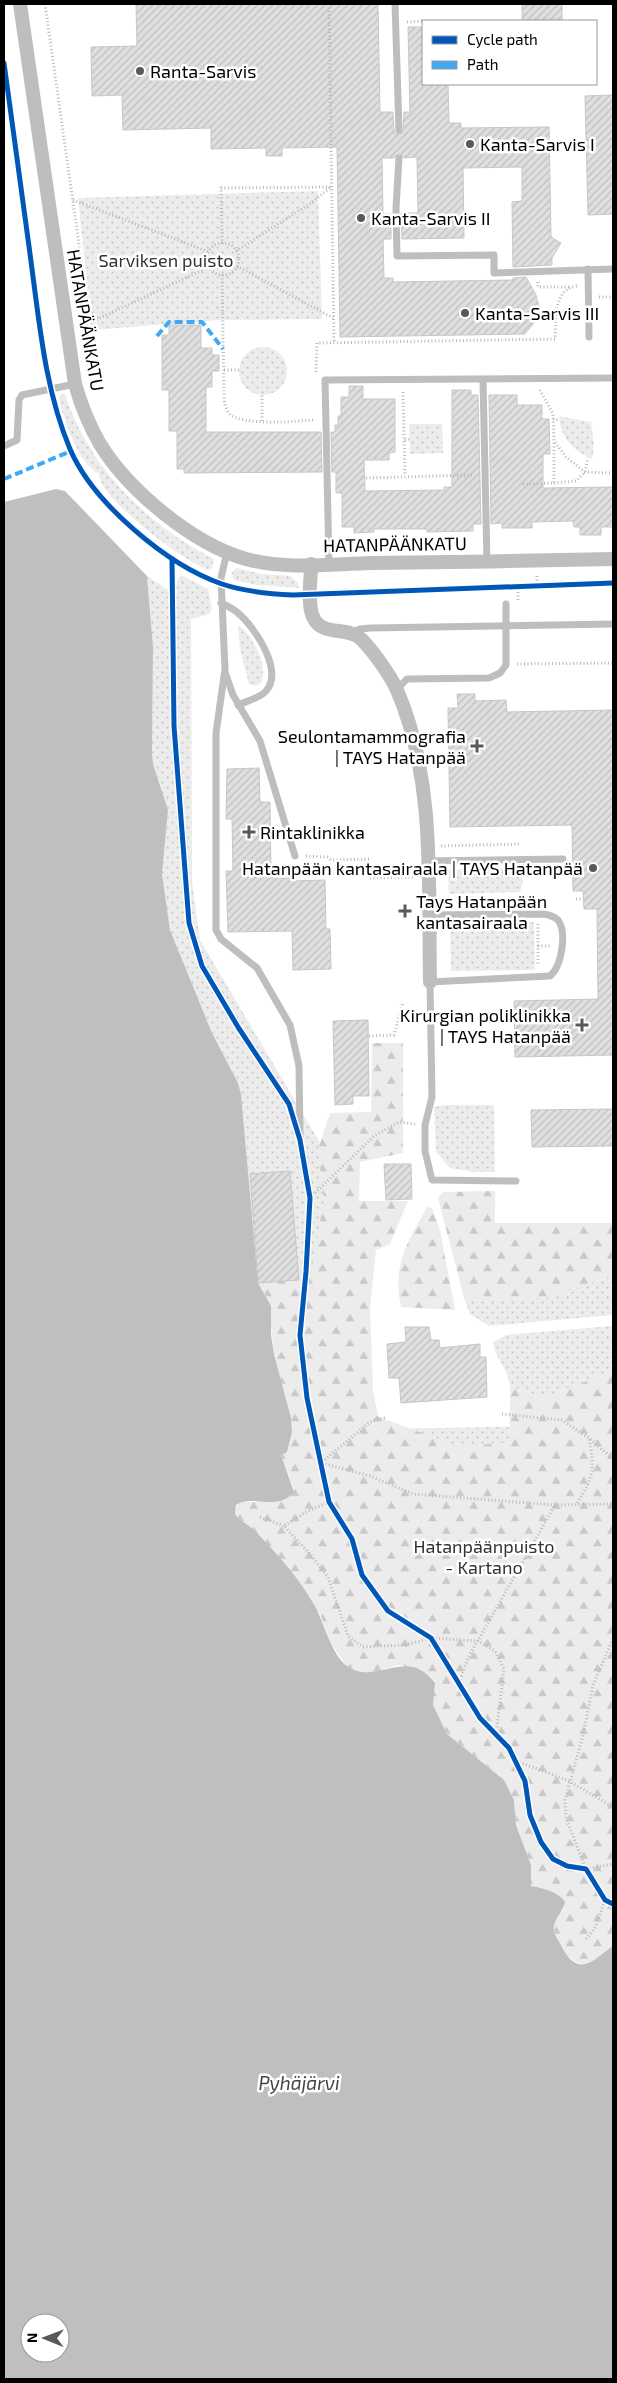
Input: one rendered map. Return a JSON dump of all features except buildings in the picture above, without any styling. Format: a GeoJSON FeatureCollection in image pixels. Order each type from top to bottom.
{"type":"FeatureCollection","features":[{"type":"Feature","properties":{"kind":"street","name":"HATANPÄÄNKATU"},"geometry":{"type":"LineString","coordinates":[[20,4],[75,384],[93,432],[115,464],[164,513],[196,536],[227,552],[267,563],[329,564],[613,559]]}},
{"type":"Feature","properties":{"kind":"street"},"geometry":{"type":"LineString","coordinates":[[311,564],[314,618],[323,628],[352,634],[359,638],[371,651],[397,689],[411,732],[421,781],[428,861],[430,982]]}},
{"type":"Feature","properties":{"kind":"lane"},"geometry":{"type":"LineString","coordinates":[[395,4],[399,130]]}},
{"type":"Feature","properties":{"kind":"lane"},"geometry":{"type":"LineString","coordinates":[[399,158],[396,208],[397,256],[494,255],[494,273],[613,268]]}},
{"type":"Feature","properties":{"kind":"lane"},"geometry":{"type":"LineString","coordinates":[[588,270],[589,337]]}},
{"type":"Feature","properties":{"kind":"lane"},"geometry":{"type":"LineString","coordinates":[[329,564],[325,380],[613,378]]}},
{"type":"Feature","properties":{"kind":"lane"},"geometry":{"type":"LineString","coordinates":[[483,380],[487,562]]}},
{"type":"Feature","properties":{"kind":"lane"},"geometry":{"type":"LineString","coordinates":[[4,446],[17,440],[19,400],[22,395],[75,384]]}},
{"type":"Feature","properties":{"kind":"lane"},"geometry":{"type":"LineString","coordinates":[[227,552],[221,578],[225,669],[216,733],[216,930],[221,939],[257,968],[290,1025],[299,1066],[300,1140]]}},
{"type":"Feature","properties":{"kind":"lane"},"geometry":{"type":"LineString","coordinates":[[222,603],[244,619],[267,653],[272,668],[272,680],[267,691],[238,705]]}},
{"type":"Feature","properties":{"kind":"lane"},"geometry":{"type":"LineString","coordinates":[[397,689],[402,681],[407,679],[494,676],[506,665],[506,604]]}},
{"type":"Feature","properties":{"kind":"lane"},"geometry":{"type":"LineString","coordinates":[[352,634],[360,629],[370,628],[506,624],[613,624]]}},
{"type":"Feature","properties":{"kind":"lane"},"geometry":{"type":"LineString","coordinates":[[225,669],[238,705],[260,741],[295,856]]}},
{"type":"Feature","properties":{"kind":"lane"},"geometry":{"type":"LineString","coordinates":[[428,861],[563,859]]}},
{"type":"Feature","properties":{"kind":"lane"},"geometry":{"type":"LineString","coordinates":[[430,915],[485,913],[549,915],[555,918],[560,925],[562,954],[554,973],[547,977],[430,982],[432,1097],[425,1125],[425,1151],[432,1180],[516,1181]]}},
{"type":"Feature","properties":{"kind":"path"},"geometry":{"type":"LineString","coordinates":[[45,4],[82,266],[87,338]]}},
{"type":"Feature","properties":{"kind":"path"},"geometry":{"type":"LineString","coordinates":[[328,4],[334,342],[555,339],[557,309],[561,295],[569,287]]}},
{"type":"Feature","properties":{"kind":"path"},"geometry":{"type":"LineString","coordinates":[[34,100],[58,98]]}},
{"type":"Feature","properties":{"kind":"path"},"geometry":{"type":"LineString","coordinates":[[222,244],[221,188],[331,187]]}},
{"type":"Feature","properties":{"kind":"path"},"geometry":{"type":"LineString","coordinates":[[236,250],[311,203],[331,187]]}},
{"type":"Feature","properties":{"kind":"path"},"geometry":{"type":"LineString","coordinates":[[73,200],[209,252]]}},
{"type":"Feature","properties":{"kind":"path"},"geometry":{"type":"LineString","coordinates":[[222,244],[236,250],[237,266],[231,273],[222,275],[213,272],[209,267],[207,261],[209,252],[214,246],[222,244]]}},
{"type":"Feature","properties":{"kind":"path"},"geometry":{"type":"LineString","coordinates":[[237,266],[333,318]]}},
{"type":"Feature","properties":{"kind":"path"},"geometry":{"type":"LineString","coordinates":[[87,324],[209,267]]}},
{"type":"Feature","properties":{"kind":"path"},"geometry":{"type":"LineString","coordinates":[[222,275],[225,404],[229,413],[238,419],[262,421],[316,420]]}},
{"type":"Feature","properties":{"kind":"path"},"geometry":{"type":"LineString","coordinates":[[538,282],[538,287],[577,286],[583,289],[589,297],[613,297]]}},
{"type":"Feature","properties":{"kind":"path"},"geometry":{"type":"LineString","coordinates":[[224,370],[239,370]]}},
{"type":"Feature","properties":{"kind":"path"},"geometry":{"type":"LineString","coordinates":[[530,379],[543,393],[553,419],[554,483]]}},
{"type":"Feature","properties":{"kind":"path"},"geometry":{"type":"LineString","coordinates":[[403,380],[406,476]]}},
{"type":"Feature","properties":{"kind":"path"},"geometry":{"type":"LineString","coordinates":[[262,395],[262,421]]}},
{"type":"Feature","properties":{"kind":"path"},"geometry":{"type":"LineString","coordinates":[[553,419],[559,420]]}},
{"type":"Feature","properties":{"kind":"path"},"geometry":{"type":"LineString","coordinates":[[404,440],[410,439]]}},
{"type":"Feature","properties":{"kind":"path"},"geometry":{"type":"LineString","coordinates":[[554,440],[566,457],[584,472],[613,473]]}},
{"type":"Feature","properties":{"kind":"path"},"geometry":{"type":"LineString","coordinates":[[523,484],[576,482],[584,472],[588,458]]}},
{"type":"Feature","properties":{"kind":"path"},"geometry":{"type":"LineString","coordinates":[[366,478],[475,475]]}},
{"type":"Feature","properties":{"kind":"path"},"geometry":{"type":"LineString","coordinates":[[537,575],[537,585]]}},
{"type":"Feature","properties":{"kind":"path"},"geometry":{"type":"LineString","coordinates":[[511,586],[547,585]]}},
{"type":"Feature","properties":{"kind":"path"},"geometry":{"type":"LineString","coordinates":[[441,846],[520,844]]}},
{"type":"Feature","properties":{"kind":"path"},"geometry":{"type":"LineString","coordinates":[[295,856],[327,857],[331,860],[370,859]]}},
{"type":"Feature","properties":{"kind":"path"},"geometry":{"type":"LineString","coordinates":[[370,878],[428,876]]}},
{"type":"Feature","properties":{"kind":"path"},"geometry":{"type":"LineString","coordinates":[[576,899],[584,899]]}},
{"type":"Feature","properties":{"kind":"path"},"geometry":{"type":"LineString","coordinates":[[538,921],[538,968]]}},
{"type":"Feature","properties":{"kind":"path"},"geometry":{"type":"LineString","coordinates":[[538,946],[551,946]]}},
{"type":"Feature","properties":{"kind":"path"},"geometry":{"type":"LineString","coordinates":[[369,1036],[394,1035],[403,1002]]}},
{"type":"Feature","properties":{"kind":"path"},"geometry":{"type":"LineString","coordinates":[[310,1198],[374,1136],[399,1122],[425,1125]]}},
{"type":"Feature","properties":{"kind":"path"},"geometry":{"type":"LineString","coordinates":[[308,1188],[309,1207]]}},
{"type":"Feature","properties":{"kind":"path"},"geometry":{"type":"LineString","coordinates":[[502,1414],[562,1420],[589,1438],[613,1459]]}},
{"type":"Feature","properties":{"kind":"path"},"geometry":{"type":"LineString","coordinates":[[322,1463],[370,1422],[387,1417]]}},
{"type":"Feature","properties":{"kind":"path"},"geometry":{"type":"LineString","coordinates":[[577,1503],[590,1483],[594,1461],[589,1438]]}},
{"type":"Feature","properties":{"kind":"path"},"geometry":{"type":"LineString","coordinates":[[320,1454],[324,1473]]}},
{"type":"Feature","properties":{"kind":"path"},"geometry":{"type":"LineString","coordinates":[[322,1463],[370,1476],[413,1494],[555,1505],[577,1503],[613,1504]]}},
{"type":"Feature","properties":{"kind":"path"},"geometry":{"type":"LineString","coordinates":[[327,1492],[329,1502],[334,1510]]}},
{"type":"Feature","properties":{"kind":"path"},"geometry":{"type":"LineString","coordinates":[[284,1526],[306,1512],[329,1502]]}},
{"type":"Feature","properties":{"kind":"path"},"geometry":{"type":"LineString","coordinates":[[459,1683],[468,1658],[555,1505]]}},
{"type":"Feature","properties":{"kind":"path"},"geometry":{"type":"LineString","coordinates":[[260,1517],[284,1526],[328,1577],[348,1636],[363,1648],[405,1645],[431,1638],[478,1641],[495,1651],[504,1669],[496,1735]]}},
{"type":"Feature","properties":{"kind":"path"},"geometry":{"type":"LineString","coordinates":[[424,1633],[431,1638],[436,1646]]}},
{"type":"Feature","properties":{"kind":"path"},"geometry":{"type":"LineString","coordinates":[[591,1876],[586,1869],[566,1818],[565,1800],[583,1736],[593,1685],[613,1639]]}},
{"type":"Feature","properties":{"kind":"path"},"geometry":{"type":"LineString","coordinates":[[455,1676],[464,1690]]}},
{"type":"Feature","properties":{"kind":"path"},"geometry":{"type":"LineString","coordinates":[[491,1729],[503,1741]]}},
{"type":"Feature","properties":{"kind":"path"},"geometry":{"type":"LineString","coordinates":[[512,1754],[519,1768]]}},
{"type":"Feature","properties":{"kind":"path"},"geometry":{"type":"LineString","coordinates":[[516,1761],[569,1781],[613,1807]]}},
{"type":"Feature","properties":{"kind":"path"},"geometry":{"type":"LineString","coordinates":[[576,1867],[586,1869],[613,1864]]}},
{"type":"Feature","properties":{"kind":"path"},"geometry":{"type":"LineString","coordinates":[[600,1892],[605,1900],[613,1904]]}},
{"type":"Feature","properties":{"kind":"path"},"geometry":{"type":"LineString","coordinates":[[586,1939],[595,1928],[605,1900]]}},
{"type":"Feature","properties":{"kind":"green space","name":"Sarviksen puisto"},"geometry":{"type":"Polygon","coordinates":[[[318,191],[322,319],[219,320],[92,330],[78,198],[318,191]]]}},
{"type":"Feature","properties":{"kind":"green space"},"geometry":{"type":"Polygon","coordinates":[[[258,347],[268,347],[280,354],[287,366],[287,376],[280,388],[268,395],[258,395],[250,391],[243,384],[239,376],[239,366],[243,358],[250,351],[258,347]]]}},
{"type":"Feature","properties":{"kind":"green space"},"geometry":{"type":"Polygon","coordinates":[[[61,394],[65,394],[89,446],[123,491],[165,529],[214,559],[211,570],[184,557],[165,544],[113,498],[102,484],[99,474],[91,469],[73,441],[61,407],[59,398],[61,394]]]}},
{"type":"Feature","properties":{"kind":"green space"},"geometry":{"type":"Polygon","coordinates":[[[559,416],[591,422],[594,446],[592,459],[579,452],[565,437],[559,416]]]}},
{"type":"Feature","properties":{"kind":"green space"},"geometry":{"type":"Polygon","coordinates":[[[409,424],[442,424],[443,453],[410,454],[409,424]]]}},
{"type":"Feature","properties":{"kind":"green space"},"geometry":{"type":"Polygon","coordinates":[[[236,568],[261,574],[290,576],[298,583],[299,588],[257,585],[234,580],[231,574],[236,568]]]}},
{"type":"Feature","properties":{"kind":"green space","name":"Hatanpäänpuisto - Kartano"},"geometry":{"type":"Polygon","coordinates":[[[181,575],[208,589],[212,608],[210,614],[191,619],[192,882],[200,940],[329,1158],[332,1205],[381,1429],[613,1425],[613,1946],[258,1283],[241,1094],[238,1083],[212,1033],[170,930],[162,874],[168,810],[153,764],[153,647],[147,576],[176,595],[177,581],[181,575]]]}},
{"type":"Feature","properties":{"kind":"green space"},"geometry":{"type":"Polygon","coordinates":[[[238,625],[249,635],[261,660],[263,676],[261,683],[256,686],[249,684],[240,649],[238,625]]]}},
{"type":"Feature","properties":{"kind":"green space"},"geometry":{"type":"Polygon","coordinates":[[[516,868],[523,880],[520,892],[449,894],[448,870],[516,868]]]}},
{"type":"Feature","properties":{"kind":"green space"},"geometry":{"type":"Polygon","coordinates":[[[534,922],[535,970],[451,971],[450,923],[534,922]]]}},
{"type":"Feature","properties":{"kind":"green space","name":"Hatanpäänpuisto - Kartano"},"geometry":{"type":"Polygon","coordinates":[[[372,1043],[403,1043],[403,1153],[360,1162],[359,1201],[408,1201],[390,1244],[376,1250],[370,1308],[374,1415],[459,1447],[510,1442],[510,1386],[543,1398],[613,1371],[613,1946],[598,1959],[588,1964],[576,1962],[565,1953],[557,1940],[554,1926],[564,1908],[547,1890],[531,1886],[531,1865],[516,1825],[514,1800],[504,1780],[447,1734],[433,1705],[435,1683],[430,1676],[421,1669],[398,1665],[373,1673],[347,1667],[331,1643],[320,1614],[235,1514],[237,1505],[241,1502],[276,1502],[294,1490],[281,1455],[287,1451],[292,1432],[291,1418],[274,1354],[268,1300],[258,1283],[299,1280],[311,1274],[324,1199],[318,1149],[330,1113],[371,1112],[372,1043]]]}},
{"type":"Feature","properties":{"kind":"green space"},"geometry":{"type":"Polygon","coordinates":[[[443,1105],[494,1105],[495,1172],[474,1172],[450,1168],[436,1152],[434,1107],[443,1105]]]}},
{"type":"Feature","properties":{"kind":"green space"},"geometry":{"type":"Polygon","coordinates":[[[495,1191],[495,1223],[613,1223],[613,1275],[552,1297],[465,1301],[438,1198],[443,1192],[495,1191]]]}},
{"type":"Feature","properties":{"kind":"green space"},"geometry":{"type":"Polygon","coordinates":[[[427,1207],[432,1208],[440,1230],[455,1310],[401,1307],[398,1279],[400,1266],[413,1232],[427,1207]]]}},
{"type":"Feature","properties":{"kind":"green space"},"geometry":{"type":"Polygon","coordinates":[[[613,1275],[613,1315],[489,1326],[470,1314],[465,1301],[552,1297],[613,1275]]]}},
{"type":"Feature","properties":{"kind":"green space"},"geometry":{"type":"Polygon","coordinates":[[[613,1326],[613,1371],[543,1398],[510,1386],[507,1373],[494,1349],[493,1342],[506,1335],[613,1326]]]}},
{"type":"Feature","properties":{"kind":"water","name":"Pyhäjärvi"},"geometry":{"type":"Polygon","coordinates":[[[56,489],[65,491],[147,576],[153,647],[152,752],[153,764],[168,810],[162,874],[170,930],[212,1033],[238,1083],[241,1094],[258,1283],[271,1306],[271,1335],[274,1354],[291,1418],[292,1432],[287,1452],[281,1455],[294,1492],[280,1501],[243,1502],[236,1505],[235,1514],[266,1542],[301,1584],[317,1610],[332,1646],[341,1661],[358,1671],[369,1672],[403,1666],[414,1667],[424,1672],[435,1683],[433,1705],[447,1734],[504,1780],[514,1800],[516,1825],[531,1865],[531,1886],[555,1893],[565,1902],[555,1924],[554,1931],[569,1958],[575,1963],[587,1964],[613,1946],[613,2379],[4,2379],[4,502],[56,489]]]}},
{"type":"Feature","properties":{"kind":"marked path"},"geometry":{"type":"LineString","coordinates":[[157,336],[169,322],[202,322],[223,349]]}},
{"type":"Feature","properties":{"kind":"marked path"},"geometry":{"type":"LineString","coordinates":[[4,479],[71,451]]}},
{"type":"Feature","properties":{"kind":"cycle path"},"geometry":{"type":"LineString","coordinates":[[4,63],[41,337],[55,405],[70,449],[81,470],[96,490],[134,530],[178,562],[201,575],[231,587],[266,593],[293,595],[613,583]]}},
{"type":"Feature","properties":{"kind":"cycle path"},"geometry":{"type":"LineString","coordinates":[[172,559],[174,726],[189,923],[202,966],[238,1027],[289,1104],[300,1140],[310,1198],[300,1335],[307,1398],[329,1502],[352,1539],[362,1575],[388,1611],[431,1638],[480,1718],[509,1748],[525,1781],[530,1815],[541,1842],[553,1859],[567,1866],[586,1869],[605,1900],[613,1904]]}},
{"type":"Feature","properties":{"kind":"place","name":"Ranta-Sarvis"},"geometry":{"type":"Point","coordinates":[140,71]}},
{"type":"Feature","properties":{"kind":"place","name":"Kanta-Sarvis I"},"geometry":{"type":"Point","coordinates":[470,144]}},
{"type":"Feature","properties":{"kind":"place","name":"Kanta-Sarvis II"},"geometry":{"type":"Point","coordinates":[361,218]}},
{"type":"Feature","properties":{"kind":"place","name":"Kanta-Sarvis III"},"geometry":{"type":"Point","coordinates":[465,313]}},
{"type":"Feature","properties":{"kind":"place","name":"Seulontamammografia | TAYS Hatanpää"},"geometry":{"type":"Point","coordinates":[477,746]}},
{"type":"Feature","properties":{"kind":"place","name":"Rintaklinikka"},"geometry":{"type":"Point","coordinates":[249,832]}},
{"type":"Feature","properties":{"kind":"place","name":"Hatanpään kantasairaala | TAYS Hatanpää"},"geometry":{"type":"Point","coordinates":[593,868]}},
{"type":"Feature","properties":{"kind":"place","name":"Tays Hatanpään kantasairaala"},"geometry":{"type":"Point","coordinates":[405,911]}},
{"type":"Feature","properties":{"kind":"place","name":"Kirurgian poliklinikka | TAYS Hatanpää"},"geometry":{"type":"Point","coordinates":[582,1025]}}]}
